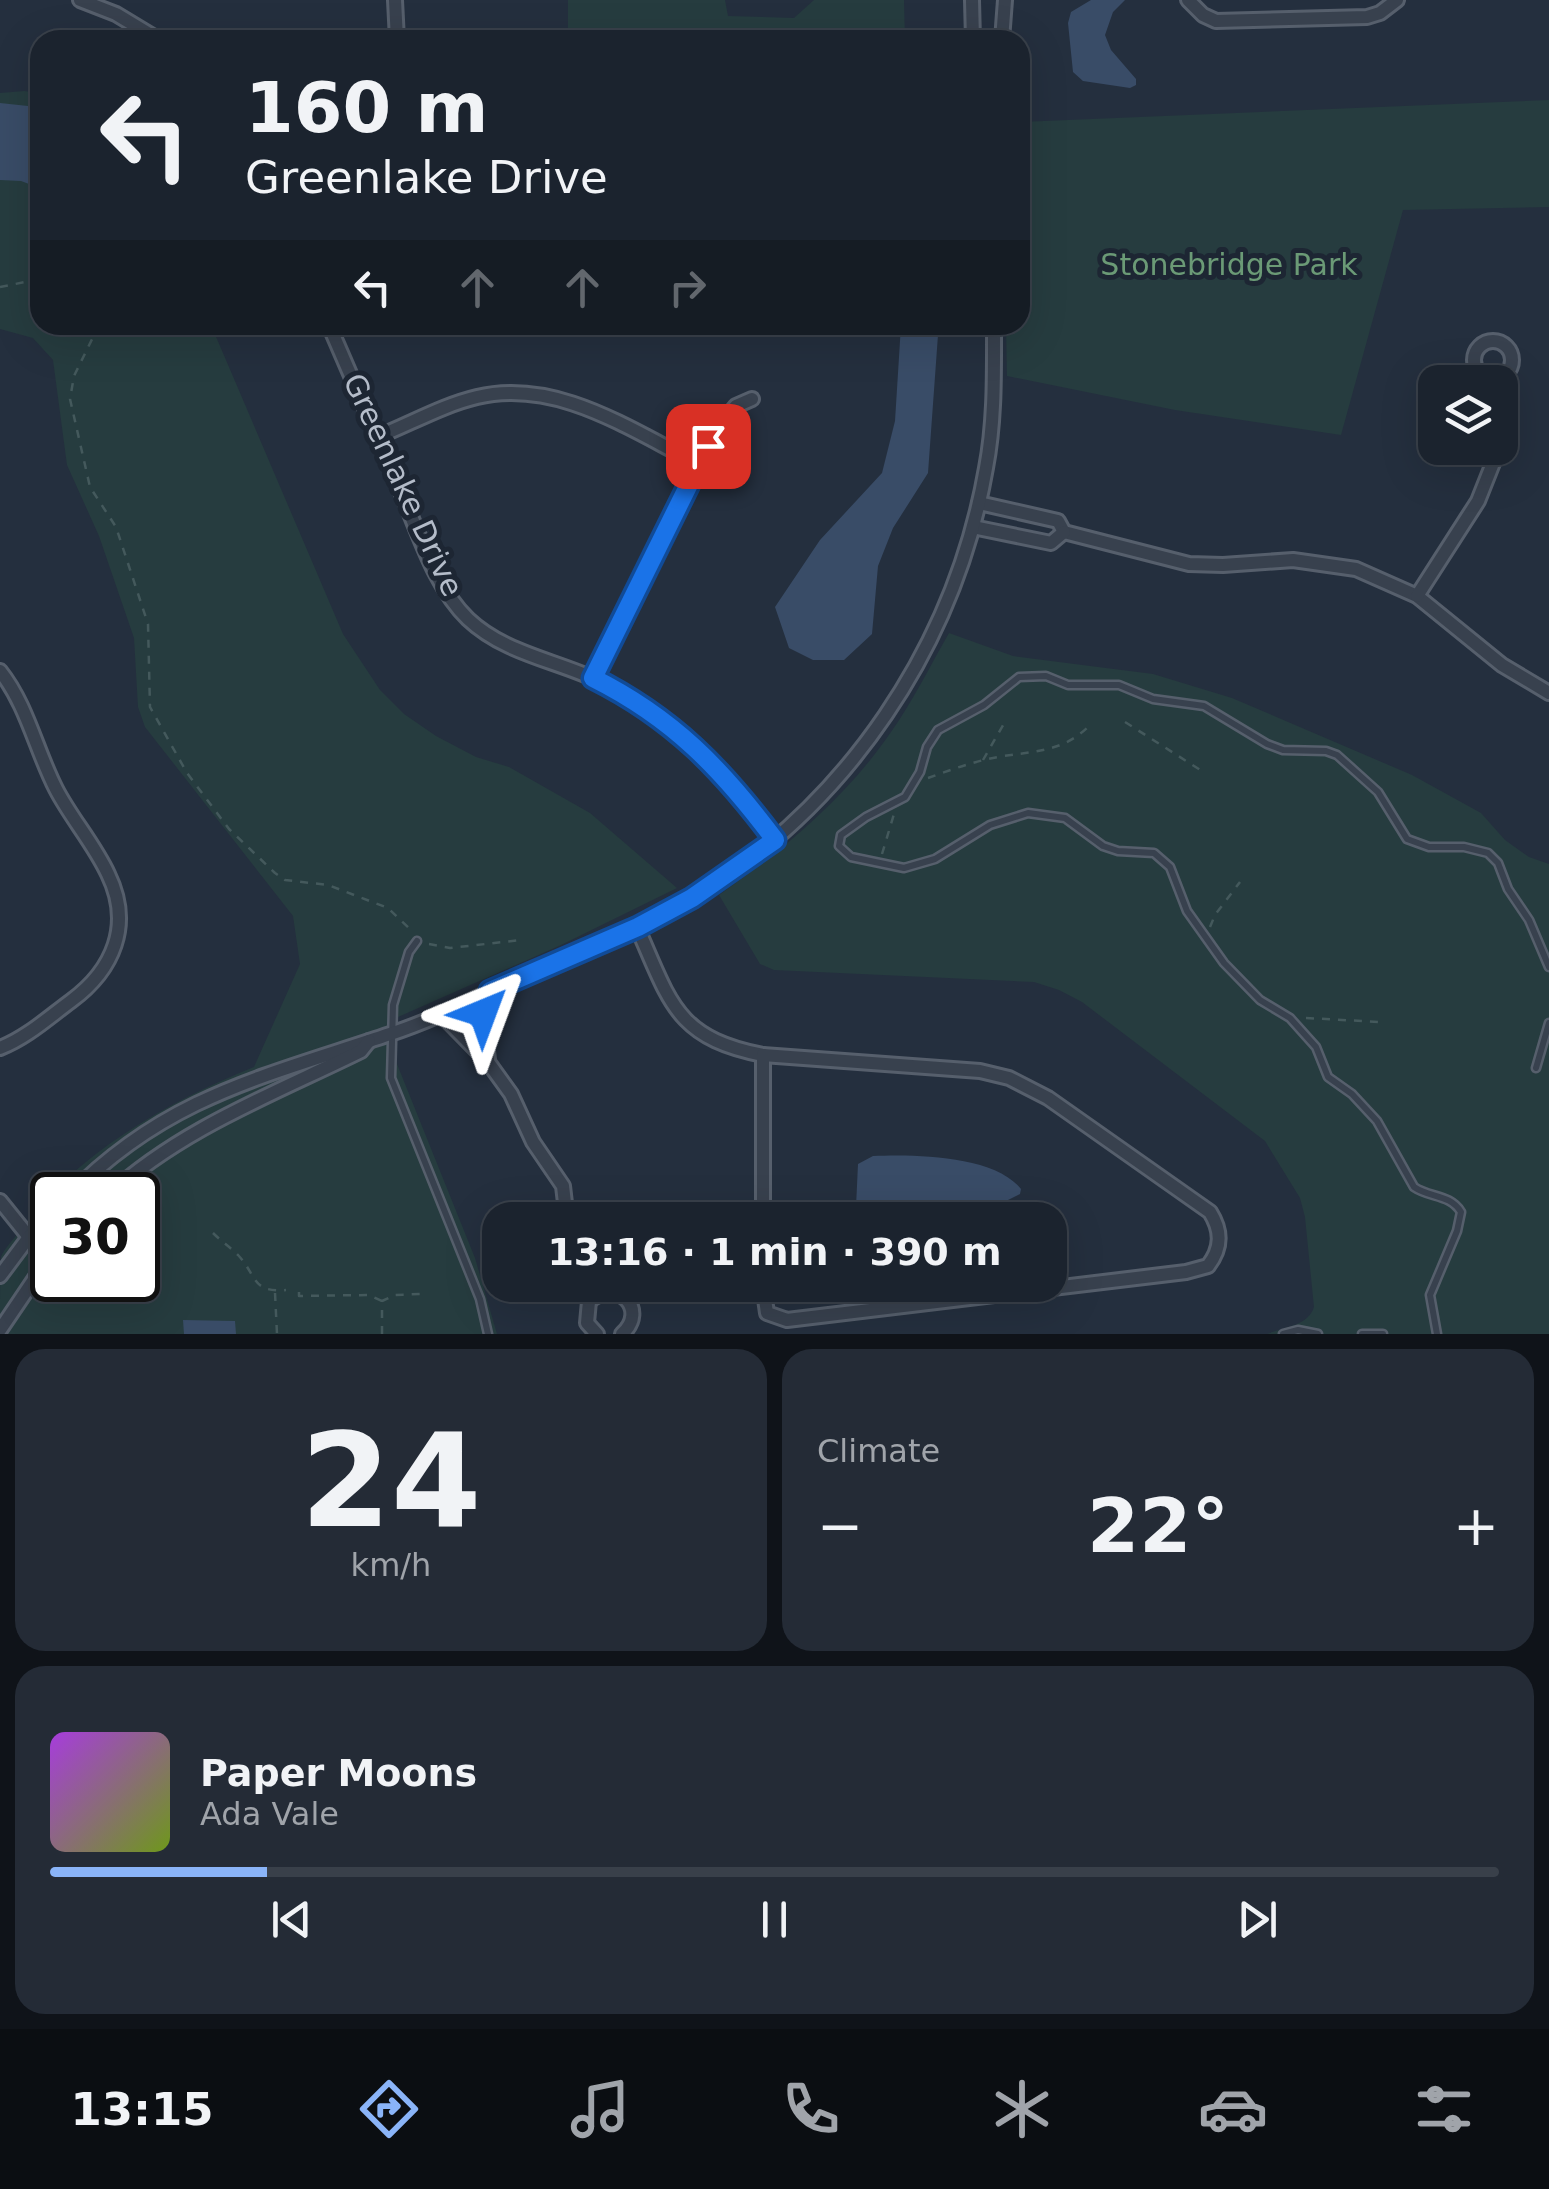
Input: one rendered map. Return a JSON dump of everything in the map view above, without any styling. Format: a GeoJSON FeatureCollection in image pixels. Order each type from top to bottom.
{"type":"FeatureCollection","features":[{"type":"Feature","properties":{"kind":"street"},"geometry":{"type":"LineString","coordinates":[[80,0],[142,30]]}},
{"type":"Feature","properties":{"kind":"street"},"geometry":{"type":"LineString","coordinates":[[395,0],[396,30]]}},
{"type":"Feature","properties":{"kind":"street"},"geometry":{"type":"LineString","coordinates":[[972,0],[973,30]]}},
{"type":"Feature","properties":{"kind":"street"},"geometry":{"type":"LineString","coordinates":[[1003,30],[1005,0]]}},
{"type":"Feature","properties":{"kind":"street"},"geometry":{"type":"LineString","coordinates":[[1188,0],[1203,15],[1231,22],[1367,17],[1380,13],[1396,0]]}},
{"type":"Feature","properties":{"kind":"street","name":"Greenlake Drive"},"geometry":{"type":"LineString","coordinates":[[333,335],[434,567],[467,618],[509,647],[593,678],[674,726],[744,798],[775,840]]}},
{"type":"Feature","properties":{"kind":"street"},"geometry":{"type":"LineString","coordinates":[[96,1172],[133,1139],[218,1091],[390,1034],[638,927],[692,898],[775,840],[816,800],[890,710],[953,591],[973,528],[992,428],[994,335]]}},
{"type":"Feature","properties":{"kind":"street"},"geometry":{"type":"LineString","coordinates":[[378,437],[473,398],[530,394],[576,404],[699,464]]}},
{"type":"Feature","properties":{"kind":"street"},"geometry":{"type":"LineString","coordinates":[[593,678],[699,464],[728,415],[736,406],[752,399]]}},
{"type":"Feature","properties":{"kind":"street"},"geometry":{"type":"LineString","coordinates":[[1416,596],[1478,501],[1492,465]]}},
{"type":"Feature","properties":{"kind":"street"},"geometry":{"type":"LineString","coordinates":[[978,503],[1058,521],[1064,532],[1189,564],[1293,560],[1338,565],[1378,577],[1416,596],[1502,666],[1549,693]]}},
{"type":"Feature","properties":{"kind":"street"},"geometry":{"type":"LineString","coordinates":[[973,528],[1051,543],[1064,532]]}},
{"type":"Feature","properties":{"kind":"street"},"geometry":{"type":"LineString","coordinates":[[0,671],[18,696],[56,788],[109,875],[118,929],[110,960],[90,987],[27,1034],[0,1048]]}},
{"type":"Feature","properties":{"kind":"street"},"geometry":{"type":"LineString","coordinates":[[638,927],[667,993],[693,1029],[733,1050],[980,1072],[1009,1078],[1048,1098],[1210,1212],[1219,1233],[1219,1246],[1208,1266],[1067,1286]]}},
{"type":"Feature","properties":{"kind":"street"},"geometry":{"type":"LineString","coordinates":[[488,1062],[482,1031],[490,991]]}},
{"type":"Feature","properties":{"kind":"street"},"geometry":{"type":"LineString","coordinates":[[440,1012],[488,1062],[511,1094],[533,1142],[562,1186],[564,1202]]}},
{"type":"Feature","properties":{"kind":"street"},"geometry":{"type":"LineString","coordinates":[[137,1172],[189,1137],[361,1051],[370,1039]]}},
{"type":"Feature","properties":{"kind":"street"},"geometry":{"type":"LineString","coordinates":[[762,1055],[762,1202]]}},
{"type":"Feature","properties":{"kind":"street"},"geometry":{"type":"LineString","coordinates":[[0,1200],[29,1237],[0,1276]]}},
{"type":"Feature","properties":{"kind":"street"},"geometry":{"type":"LineString","coordinates":[[0,1330],[30,1286]]}},
{"type":"Feature","properties":{"kind":"street"},"geometry":{"type":"LineString","coordinates":[[589,1302],[587,1322],[597,1334]]}},
{"type":"Feature","properties":{"kind":"street"},"geometry":{"type":"LineString","coordinates":[[622,1334],[632,1322],[629,1302]]}},
{"type":"Feature","properties":{"kind":"street"},"geometry":{"type":"LineString","coordinates":[[766,1302],[768,1314],[787,1320],[937,1302]]}},
{"type":"Feature","properties":{"kind":"lane"},"geometry":{"type":"LineString","coordinates":[[1437,1334],[1430,1294],[1457,1231],[1460,1212],[1448,1198],[1424,1194],[1414,1187],[1378,1121],[1352,1094],[1328,1077],[1316,1047],[1290,1018],[1260,1000],[1224,963],[1187,911],[1170,867],[1162,859],[1154,854],[1118,852],[1103,846],[1077,824],[1054,815],[1018,814],[990,825],[917,866],[892,868],[851,857],[839,846],[840,835],[905,796],[938,730],[984,705],[1019,677],[1046,676],[1068,685],[1119,685],[1153,699],[1204,706],[1274,747],[1337,755],[1378,792],[1400,830],[1416,844],[1464,846],[1488,853],[1529,920],[1549,967]]}},
{"type":"Feature","properties":{"kind":"lane"},"geometry":{"type":"LineString","coordinates":[[417,941],[392,1005],[391,1078],[480,1299],[488,1334]]}},
{"type":"Feature","properties":{"kind":"lane"},"geometry":{"type":"LineString","coordinates":[[1536,1068],[1549,1023]]}},
{"type":"Feature","properties":{"kind":"lane"},"geometry":{"type":"LineString","coordinates":[[1282,1334],[1298,1330],[1318,1334]]}},
{"type":"Feature","properties":{"kind":"lane"},"geometry":{"type":"LineString","coordinates":[[1362,1334],[1383,1334]]}},
{"type":"Feature","properties":{"kind":"path"},"geometry":{"type":"LineString","coordinates":[[0,286],[30,282]]}},
{"type":"Feature","properties":{"kind":"path"},"geometry":{"type":"LineString","coordinates":[[94,335],[74,376],[70,399],[90,487],[116,527],[148,624],[150,707],[187,773],[229,829],[285,880],[328,885],[388,908],[409,927],[417,941],[450,948],[521,940]]}},
{"type":"Feature","properties":{"kind":"path"},"geometry":{"type":"LineString","coordinates":[[982,761],[1006,720]]}},
{"type":"Feature","properties":{"kind":"path"},"geometry":{"type":"LineString","coordinates":[[1125,722],[1205,774]]}},
{"type":"Feature","properties":{"kind":"path"},"geometry":{"type":"LineString","coordinates":[[913,785],[982,761],[1057,748],[1087,728]]}},
{"type":"Feature","properties":{"kind":"path"},"geometry":{"type":"LineString","coordinates":[[880,865],[895,811],[905,796]]}},
{"type":"Feature","properties":{"kind":"path"},"geometry":{"type":"LineString","coordinates":[[1203,936],[1240,882]]}},
{"type":"Feature","properties":{"kind":"path"},"geometry":{"type":"LineString","coordinates":[[1290,1018],[1380,1022]]}},
{"type":"Feature","properties":{"kind":"path"},"geometry":{"type":"LineString","coordinates":[[213,1233],[240,1257],[256,1284],[275,1292],[286,1290]]}},
{"type":"Feature","properties":{"kind":"path"},"geometry":{"type":"LineString","coordinates":[[249,1290],[256,1284]]}},
{"type":"Feature","properties":{"kind":"path"},"geometry":{"type":"LineString","coordinates":[[275,1292],[276,1334]]}},
{"type":"Feature","properties":{"kind":"path"},"geometry":{"type":"LineString","coordinates":[[298,1292],[299,1296],[369,1295],[382,1302]]}},
{"type":"Feature","properties":{"kind":"path"},"geometry":{"type":"LineString","coordinates":[[382,1302],[395,1295],[421,1294]]}},
{"type":"Feature","properties":{"kind":"path"},"geometry":{"type":"LineString","coordinates":[[382,1302],[382,1334]]}},
{"type":"Feature","properties":{"kind":"green space"},"geometry":{"type":"Polygon","coordinates":[[[568,0],[725,0],[728,16],[794,18],[814,0],[904,0],[905,30],[568,30],[568,0]]]}},
{"type":"Feature","properties":{"kind":"green space"},"geometry":{"type":"Polygon","coordinates":[[[30,92],[30,335],[215,335],[343,634],[380,690],[404,714],[436,736],[476,757],[509,767],[590,813],[677,888],[561,945],[398,1017],[395,1059],[475,1258],[482,1282],[482,1302],[488,1302],[497,1334],[0,1334],[1,1257],[30,1219],[30,1302],[160,1302],[160,1172],[74,1172],[156,1114],[254,1067],[300,964],[293,916],[145,727],[138,707],[134,638],[99,536],[67,465],[53,360],[33,338],[0,329],[0,93],[30,92]]]}},
{"type":"Feature","properties":{"kind":"green space","name":"Stonebridge Park"},"geometry":{"type":"Polygon","coordinates":[[[1549,100],[1549,207],[1403,210],[1341,435],[1175,410],[1007,376],[1006,335],[1030,335],[1030,122],[1549,100]]]}},
{"type":"Feature","properties":{"kind":"green space"},"geometry":{"type":"Polygon","coordinates":[[[949,633],[1013,656],[1153,674],[1232,698],[1412,775],[1481,813],[1505,840],[1529,857],[1549,864],[1549,1334],[1267,1334],[1301,1322],[1314,1307],[1300,1198],[1265,1141],[1082,1002],[1034,982],[774,970],[760,964],[719,895],[790,841],[854,779],[899,720],[949,633]]]}},
{"type":"Feature","properties":{"kind":"water"},"geometry":{"type":"Polygon","coordinates":[[[1091,0],[1125,0],[1113,12],[1105,35],[1111,50],[1136,79],[1136,85],[1130,88],[1083,81],[1073,72],[1068,23],[1071,12],[1091,0]]]}},
{"type":"Feature","properties":{"kind":"water"},"geometry":{"type":"Polygon","coordinates":[[[0,103],[28,106],[30,184],[0,180],[0,103]]]}},
{"type":"Feature","properties":{"kind":"water"},"geometry":{"type":"Polygon","coordinates":[[[900,335],[938,335],[928,473],[893,528],[878,566],[872,634],[844,660],[813,660],[789,648],[775,607],[820,540],[882,473],[895,421],[900,335]]]}},
{"type":"Feature","properties":{"kind":"water"},"geometry":{"type":"Polygon","coordinates":[[[873,1156],[952,1159],[992,1169],[1021,1189],[1020,1194],[1008,1200],[856,1202],[858,1164],[873,1156]]]}},
{"type":"Feature","properties":{"kind":"water"},"geometry":{"type":"Polygon","coordinates":[[[183,1320],[235,1321],[236,1334],[184,1334],[183,1320]]]}},
{"type":"Feature","properties":{"kind":"route"},"geometry":{"type":"LineString","coordinates":[[483,1013],[490,991],[638,927],[692,898],[775,840],[744,798],[674,726],[593,678],[708,446]]}}]}
